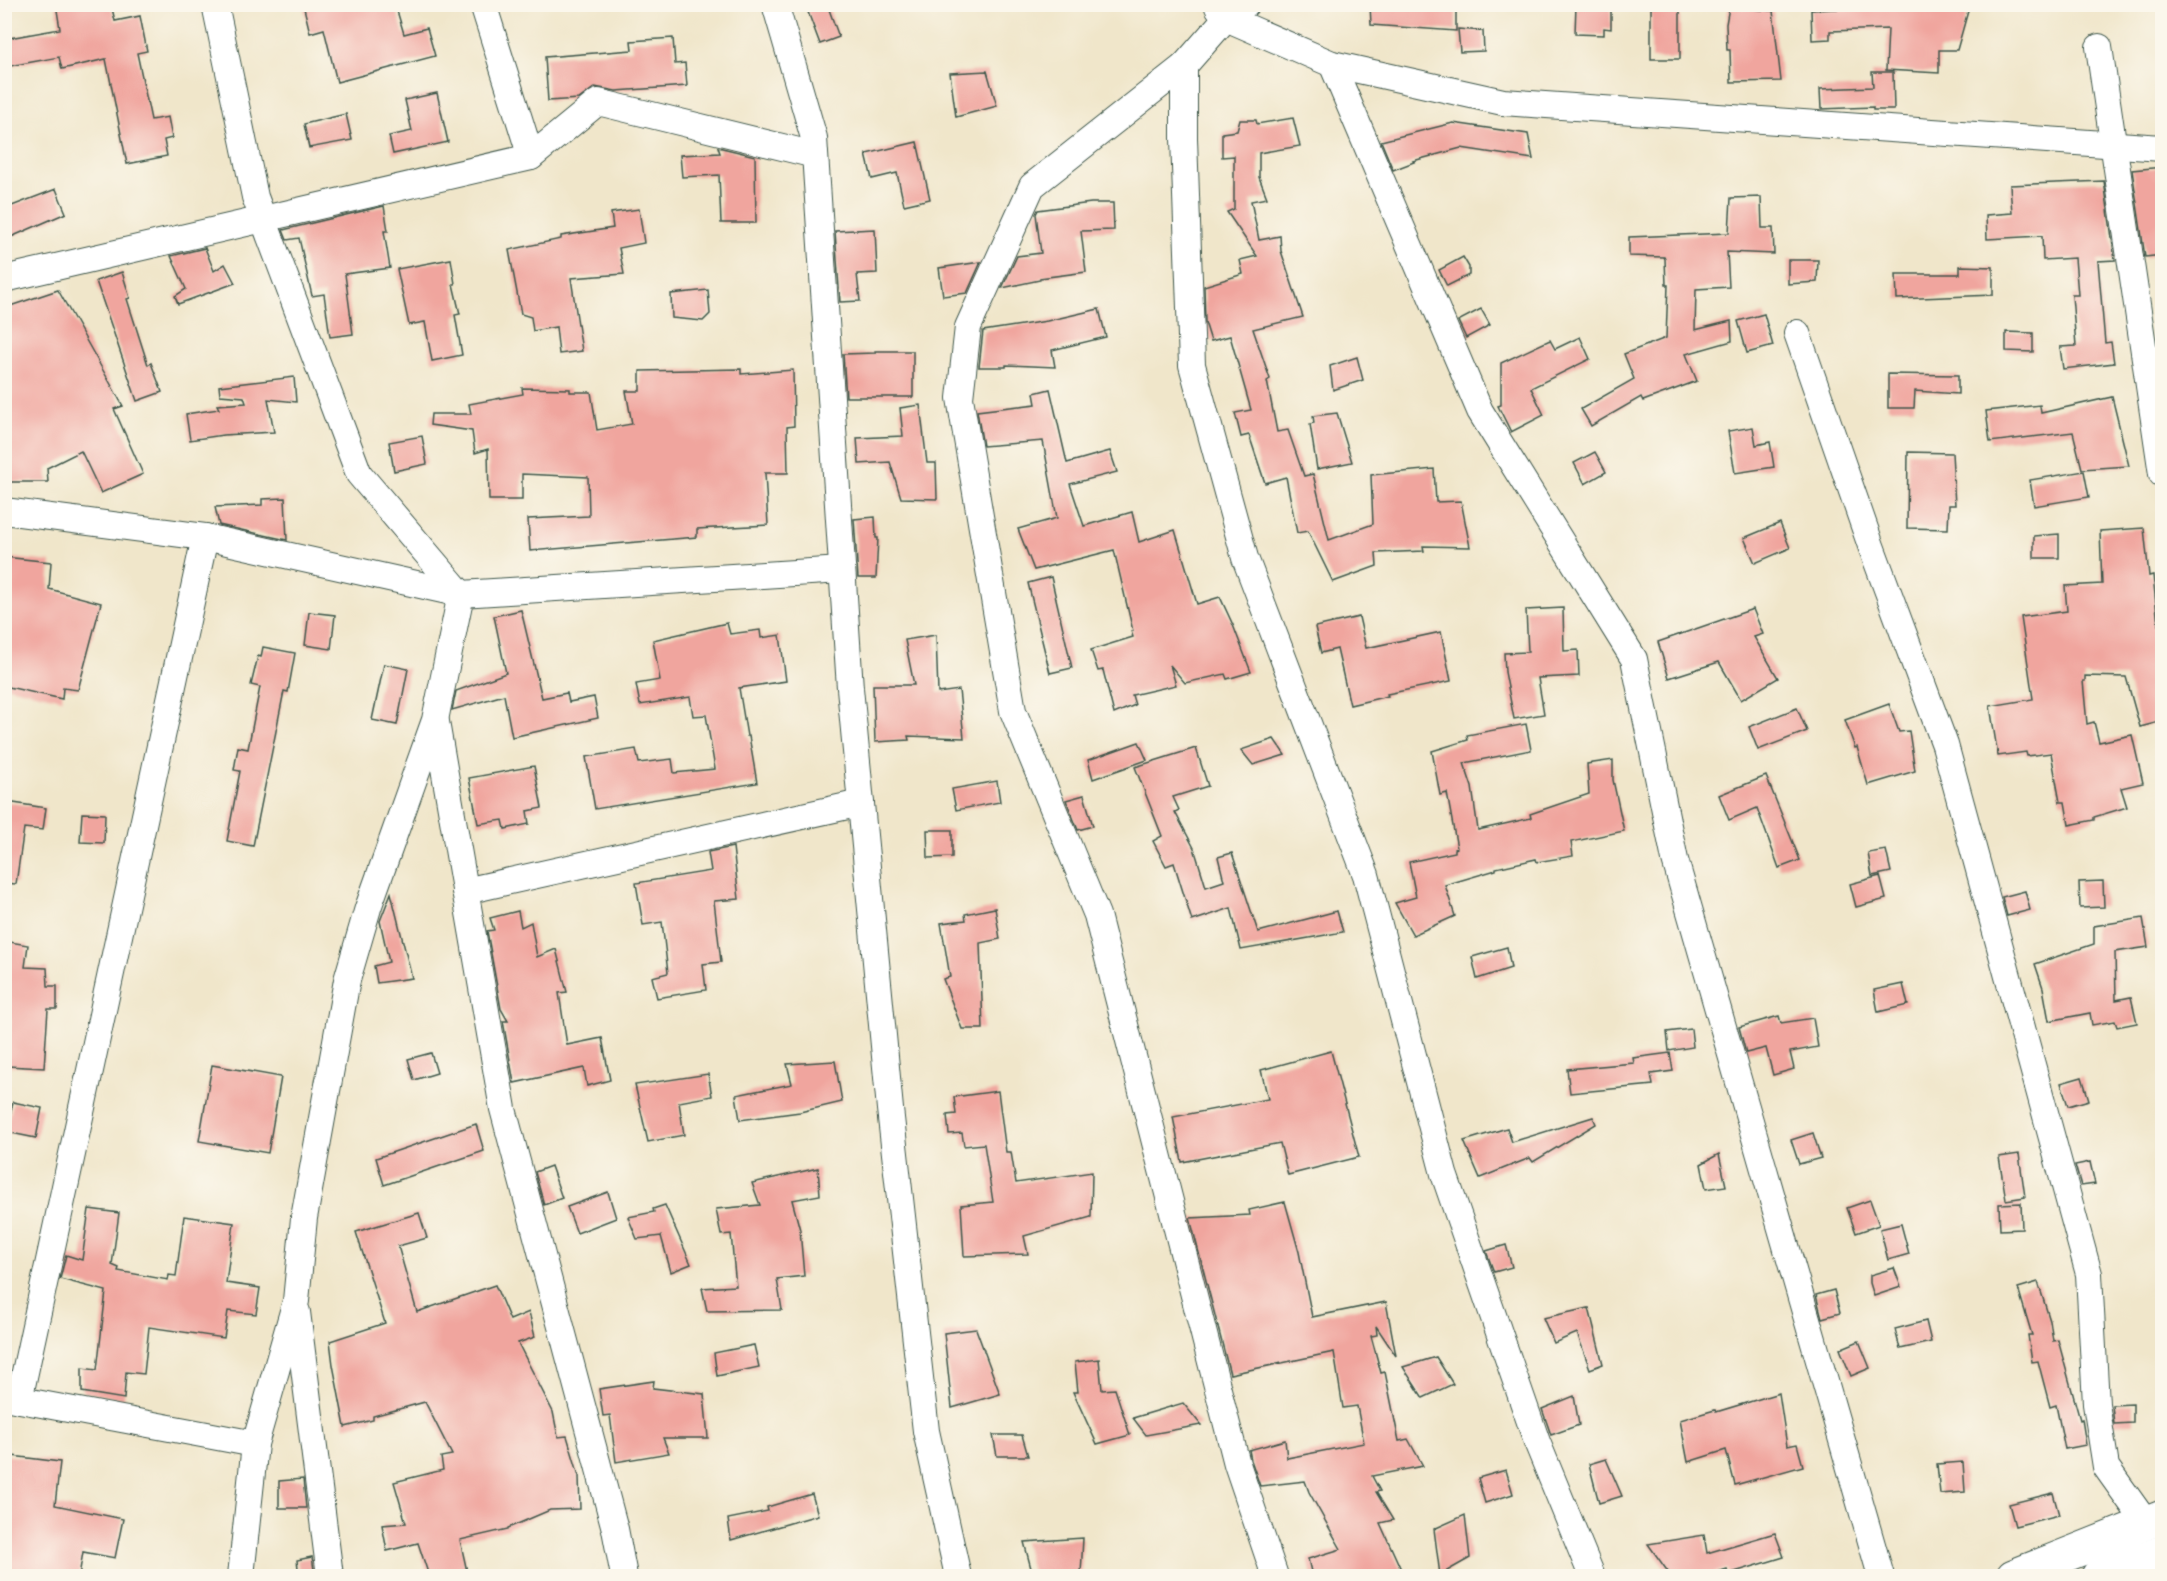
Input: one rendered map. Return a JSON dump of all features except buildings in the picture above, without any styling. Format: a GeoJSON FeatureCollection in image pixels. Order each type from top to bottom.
{"type":"FeatureCollection","features":[{"type":"Feature","properties":{"kind":"street"},"geometry":{"type":"LineString","coordinates":[[215,4],[255,197],[359,474],[461,594]]}},
{"type":"Feature","properties":{"kind":"street"},"geometry":{"type":"LineString","coordinates":[[483,4],[531,156]]}},
{"type":"Feature","properties":{"kind":"street"},"geometry":{"type":"LineString","coordinates":[[775,4],[814,138],[850,688],[890,1109],[926,1431],[958,1576]]}},
{"type":"Feature","properties":{"kind":"street"},"geometry":{"type":"LineString","coordinates":[[1275,1576],[1237,1464],[1097,915],[1013,711],[960,398],[968,327],[1032,186],[1184,66],[1229,9],[1332,64],[1503,102],[2163,148]]}},
{"type":"Feature","properties":{"kind":"street"},"geometry":{"type":"LineString","coordinates":[[2099,47],[2163,474]]}},
{"type":"Feature","properties":{"kind":"street"},"geometry":{"type":"LineString","coordinates":[[1332,64],[1480,411],[1634,659],[1674,860],[1881,1576]]}},
{"type":"Feature","properties":{"kind":"street"},"geometry":{"type":"LineString","coordinates":[[1184,66],[1184,138],[1192,365],[1245,558],[1366,875],[1444,1174],[1537,1442],[1592,1576]]}},
{"type":"Feature","properties":{"kind":"street"},"geometry":{"type":"LineString","coordinates":[[4,279],[531,156],[598,102],[815,155]]}},
{"type":"Feature","properties":{"kind":"street"},"geometry":{"type":"LineString","coordinates":[[1797,333],[1871,546],[1945,745],[2089,1274],[2096,1404],[2106,1467],[2154,1520],[2013,1576]]}},
{"type":"Feature","properties":{"kind":"street"},"geometry":{"type":"LineString","coordinates":[[4,511],[205,537],[461,594],[842,570]]}},
{"type":"Feature","properties":{"kind":"street"},"geometry":{"type":"LineString","coordinates":[[205,537],[12,1398],[255,1444]]}},
{"type":"Feature","properties":{"kind":"street"},"geometry":{"type":"LineString","coordinates":[[241,1576],[255,1444],[296,1301],[304,1218],[347,980],[368,908],[435,720],[461,594]]}},
{"type":"Feature","properties":{"kind":"street"},"geometry":{"type":"LineString","coordinates":[[435,720],[503,1109],[615,1529],[624,1576]]}},
{"type":"Feature","properties":{"kind":"street"},"geometry":{"type":"LineString","coordinates":[[465,891],[861,803]]}},
{"type":"Feature","properties":{"kind":"street"},"geometry":{"type":"LineString","coordinates":[[296,1301],[330,1576]]}},
{"type":"Feature","properties":{"kind":"street"},"geometry":{"type":"LineString","coordinates":[[2100,1576],[2163,1552]]}}]}
